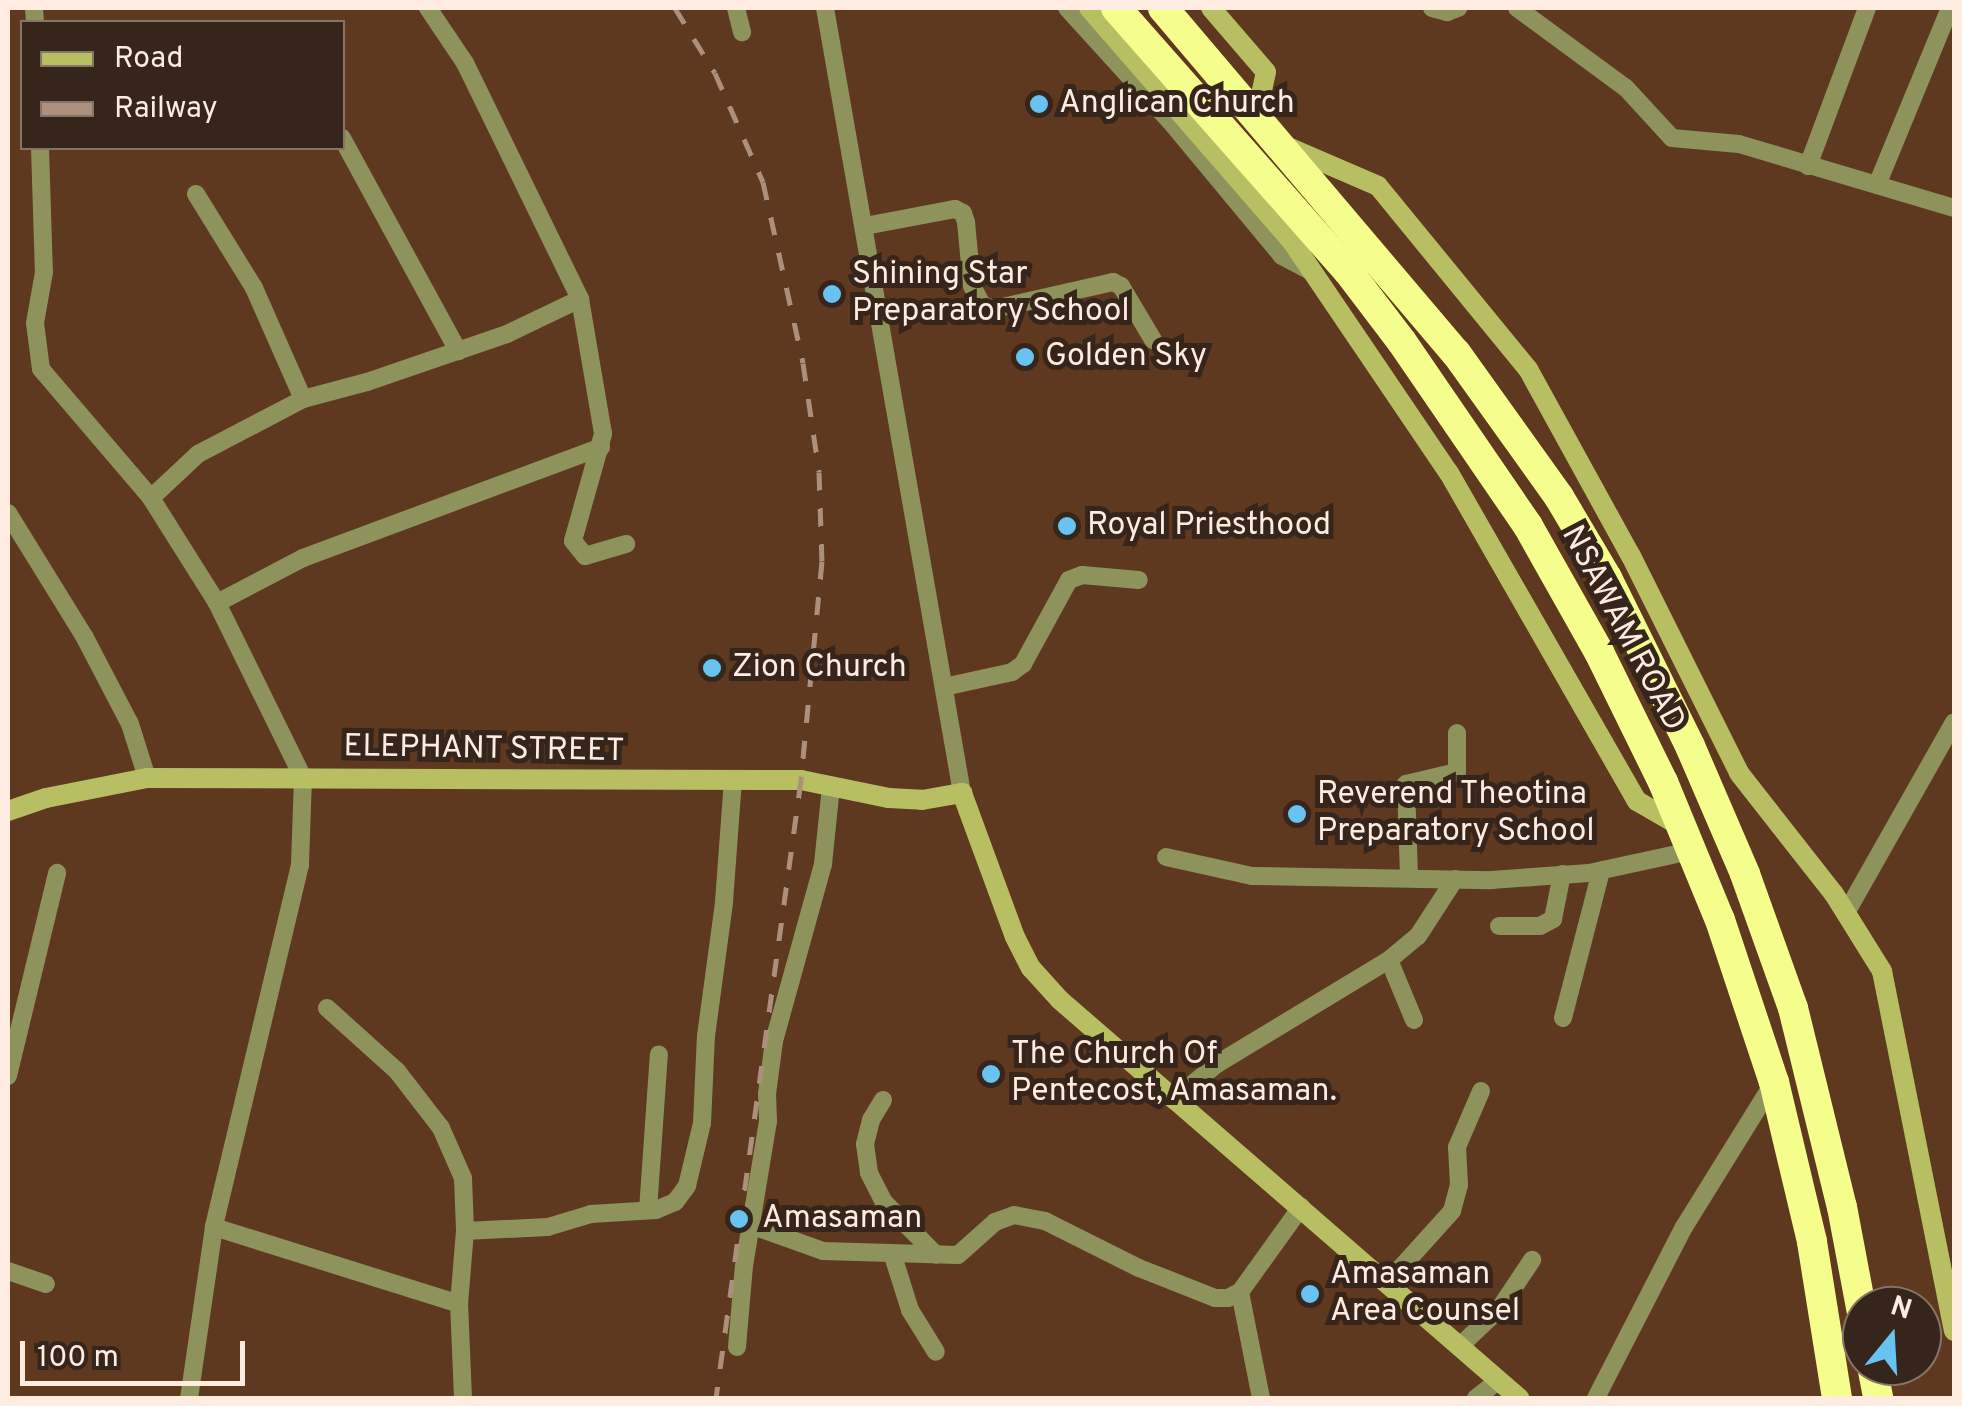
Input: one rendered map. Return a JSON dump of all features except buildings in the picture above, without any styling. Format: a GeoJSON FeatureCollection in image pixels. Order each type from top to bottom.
{"type":"FeatureCollection","features":[{"type":"Feature","properties":{"kind":"highway","name":"NSAWAM ROAD"},"geometry":{"type":"LineString","coordinates":[[1116,8],[1348,271],[1477,448],[1599,652],[1720,920],[1774,1082],[1812,1242],[1838,1398]]}},
{"type":"Feature","properties":{"kind":"highway","name":"NSAWAM ROAD"},"geometry":{"type":"LineString","coordinates":[[1163,8],[1456,353],[1559,498],[1607,578],[1690,746],[1745,874],[1792,1008],[1842,1206],[1857,1286]]}},
{"type":"Feature","properties":{"kind":"main road"},"geometry":{"type":"LineString","coordinates":[[1088,8],[1314,273],[1449,473],[1636,800],[1686,839]]}},
{"type":"Feature","properties":{"kind":"main road"},"geometry":{"type":"LineString","coordinates":[[1211,8],[1266,72],[1256,116]]}},
{"type":"Feature","properties":{"kind":"main road"},"geometry":{"type":"LineString","coordinates":[[1281,144],[1378,186],[1528,369],[1631,556],[1738,773],[1846,913],[1882,971],[1954,1331]]}},
{"type":"Feature","properties":{"kind":"main road","name":"ELEPHANT STREET"},"geometry":{"type":"LineString","coordinates":[[8,810],[46,798],[147,778],[801,780],[922,800],[962,793]]}},
{"type":"Feature","properties":{"kind":"main road"},"geometry":{"type":"LineString","coordinates":[[962,793],[1014,937],[1031,968],[1060,1000],[1519,1398]]}},
{"type":"Feature","properties":{"kind":"street"},"geometry":{"type":"LineString","coordinates":[[428,8],[466,63],[580,299],[604,434],[572,540],[584,556],[626,544]]}},
{"type":"Feature","properties":{"kind":"street"},"geometry":{"type":"LineString","coordinates":[[736,8],[742,32]]}},
{"type":"Feature","properties":{"kind":"street"},"geometry":{"type":"LineString","coordinates":[[826,8],[962,793]]}},
{"type":"Feature","properties":{"kind":"street"},"geometry":{"type":"LineString","coordinates":[[1067,8],[1170,121],[1282,256],[1314,273]]}},
{"type":"Feature","properties":{"kind":"street"},"geometry":{"type":"LineString","coordinates":[[1432,8],[1447,12],[1458,8]]}},
{"type":"Feature","properties":{"kind":"street"},"geometry":{"type":"LineString","coordinates":[[1517,8],[1626,88],[1653,112],[1672,138],[1740,144],[1954,208]]}},
{"type":"Feature","properties":{"kind":"street"},"geometry":{"type":"LineString","coordinates":[[1808,166],[1867,8]]}},
{"type":"Feature","properties":{"kind":"street"},"geometry":{"type":"LineString","coordinates":[[1877,185],[1950,15]]}},
{"type":"Feature","properties":{"kind":"street"},"geometry":{"type":"LineString","coordinates":[[345,143],[458,350]]}},
{"type":"Feature","properties":{"kind":"street"},"geometry":{"type":"LineString","coordinates":[[40,150],[44,272],[35,323],[41,369],[151,498],[217,603],[302,778],[300,865],[214,1227],[189,1398]]}},
{"type":"Feature","properties":{"kind":"street"},"geometry":{"type":"LineString","coordinates":[[196,194],[254,288],[303,398]]}},
{"type":"Feature","properties":{"kind":"street"},"geometry":{"type":"LineString","coordinates":[[865,226],[955,210],[963,213],[972,286],[982,305],[994,309],[1113,282],[1122,286],[1153,340]]}},
{"type":"Feature","properties":{"kind":"street"},"geometry":{"type":"LineString","coordinates":[[151,498],[198,454],[303,398],[366,382],[458,350],[580,299]]}},
{"type":"Feature","properties":{"kind":"street"},"geometry":{"type":"LineString","coordinates":[[217,603],[303,558],[601,447]]}},
{"type":"Feature","properties":{"kind":"street"},"geometry":{"type":"LineString","coordinates":[[8,514],[93,654],[130,724],[147,778]]}},
{"type":"Feature","properties":{"kind":"street"},"geometry":{"type":"LineString","coordinates":[[944,687],[1012,672],[1023,664],[1068,580],[1082,576],[1138,580]]}},
{"type":"Feature","properties":{"kind":"street"},"geometry":{"type":"LineString","coordinates":[[1846,913],[1954,722]]}},
{"type":"Feature","properties":{"kind":"street"},"geometry":{"type":"LineString","coordinates":[[1409,876],[1406,784],[1456,772],[1460,756],[1457,733]]}},
{"type":"Feature","properties":{"kind":"street"},"geometry":{"type":"LineString","coordinates":[[465,1231],[548,1227],[591,1214],[648,1210],[675,1202],[687,1186],[702,1123],[706,1036],[724,902],[733,780]]}},
{"type":"Feature","properties":{"kind":"street"},"geometry":{"type":"LineString","coordinates":[[737,1347],[750,1225],[768,1122],[766,1094],[774,1041],[823,864],[831,787]]}},
{"type":"Feature","properties":{"kind":"street"},"geometry":{"type":"LineString","coordinates":[[1166,857],[1252,876],[1454,879],[1600,871],[1686,839]]}},
{"type":"Feature","properties":{"kind":"street"},"geometry":{"type":"LineString","coordinates":[[1562,1018],[1600,871]]}},
{"type":"Feature","properties":{"kind":"street"},"geometry":{"type":"LineString","coordinates":[[8,1076],[57,873]]}},
{"type":"Feature","properties":{"kind":"street"},"geometry":{"type":"LineString","coordinates":[[1499,926],[1540,926],[1553,919],[1562,874]]}},
{"type":"Feature","properties":{"kind":"street"},"geometry":{"type":"LineString","coordinates":[[1173,1100],[1230,1056],[1389,960],[1418,936],[1454,879]]}},
{"type":"Feature","properties":{"kind":"street"},"geometry":{"type":"LineString","coordinates":[[1389,960],[1414,1020]]}},
{"type":"Feature","properties":{"kind":"street"},"geometry":{"type":"LineString","coordinates":[[327,1008],[398,1072],[441,1128],[463,1178],[465,1231],[459,1304],[463,1398]]}},
{"type":"Feature","properties":{"kind":"street"},"geometry":{"type":"LineString","coordinates":[[648,1210],[659,1054]]}},
{"type":"Feature","properties":{"kind":"street"},"geometry":{"type":"LineString","coordinates":[[1596,1398],[1666,1259],[1774,1082]]}},
{"type":"Feature","properties":{"kind":"street"},"geometry":{"type":"LineString","coordinates":[[1387,1283],[1452,1211],[1459,1185],[1457,1147],[1481,1091]]}},
{"type":"Feature","properties":{"kind":"street"},"geometry":{"type":"LineString","coordinates":[[883,1100],[871,1120],[865,1144],[870,1173],[884,1202],[936,1255]]}},
{"type":"Feature","properties":{"kind":"street"},"geometry":{"type":"LineString","coordinates":[[750,1225],[823,1252],[958,1255],[995,1222],[1014,1215],[1045,1221],[1139,1268],[1215,1298],[1240,1292],[1300,1207]]}},
{"type":"Feature","properties":{"kind":"street"},"geometry":{"type":"LineString","coordinates":[[214,1227],[459,1304]]}},
{"type":"Feature","properties":{"kind":"street"},"geometry":{"type":"LineString","coordinates":[[893,1256],[910,1310],[936,1352]]}},
{"type":"Feature","properties":{"kind":"street"},"geometry":{"type":"LineString","coordinates":[[1460,1346],[1500,1308],[1532,1260]]}},
{"type":"Feature","properties":{"kind":"street"},"geometry":{"type":"LineString","coordinates":[[8,1271],[46,1284]]}},
{"type":"Feature","properties":{"kind":"street"},"geometry":{"type":"LineString","coordinates":[[1240,1292],[1261,1398]]}},
{"type":"Feature","properties":{"kind":"street"},"geometry":{"type":"LineString","coordinates":[[1476,1398],[1499,1380]]}},
{"type":"Feature","properties":{"kind":"railway"},"geometry":{"type":"LineString","coordinates":[[675,8],[715,73],[763,182],[803,363],[819,472],[822,561],[801,780],[716,1398]]}},
{"type":"Feature","properties":{"kind":"place","name":"Anglican Church"},"geometry":{"type":"Point","coordinates":[1039,104]}},
{"type":"Feature","properties":{"kind":"place","name":"Shining Star Preparatory School"},"geometry":{"type":"Point","coordinates":[832,294]}},
{"type":"Feature","properties":{"kind":"place","name":"Golden Sky"},"geometry":{"type":"Point","coordinates":[1025,357]}},
{"type":"Feature","properties":{"kind":"place","name":"Royal Priesthood"},"geometry":{"type":"Point","coordinates":[1067,526]}},
{"type":"Feature","properties":{"kind":"place","name":"Zion Church"},"geometry":{"type":"Point","coordinates":[712,668]}},
{"type":"Feature","properties":{"kind":"place","name":"Reverend Theotina Preparatory School"},"geometry":{"type":"Point","coordinates":[1297,814]}},
{"type":"Feature","properties":{"kind":"place","name":"The Church Of Pentecost, Amasaman."},"geometry":{"type":"Point","coordinates":[991,1074]}},
{"type":"Feature","properties":{"kind":"place","name":"Amasaman"},"geometry":{"type":"Point","coordinates":[739,1219]}},
{"type":"Feature","properties":{"kind":"place","name":"Amasaman Area Counsel"},"geometry":{"type":"Point","coordinates":[1310,1294]}}]}
